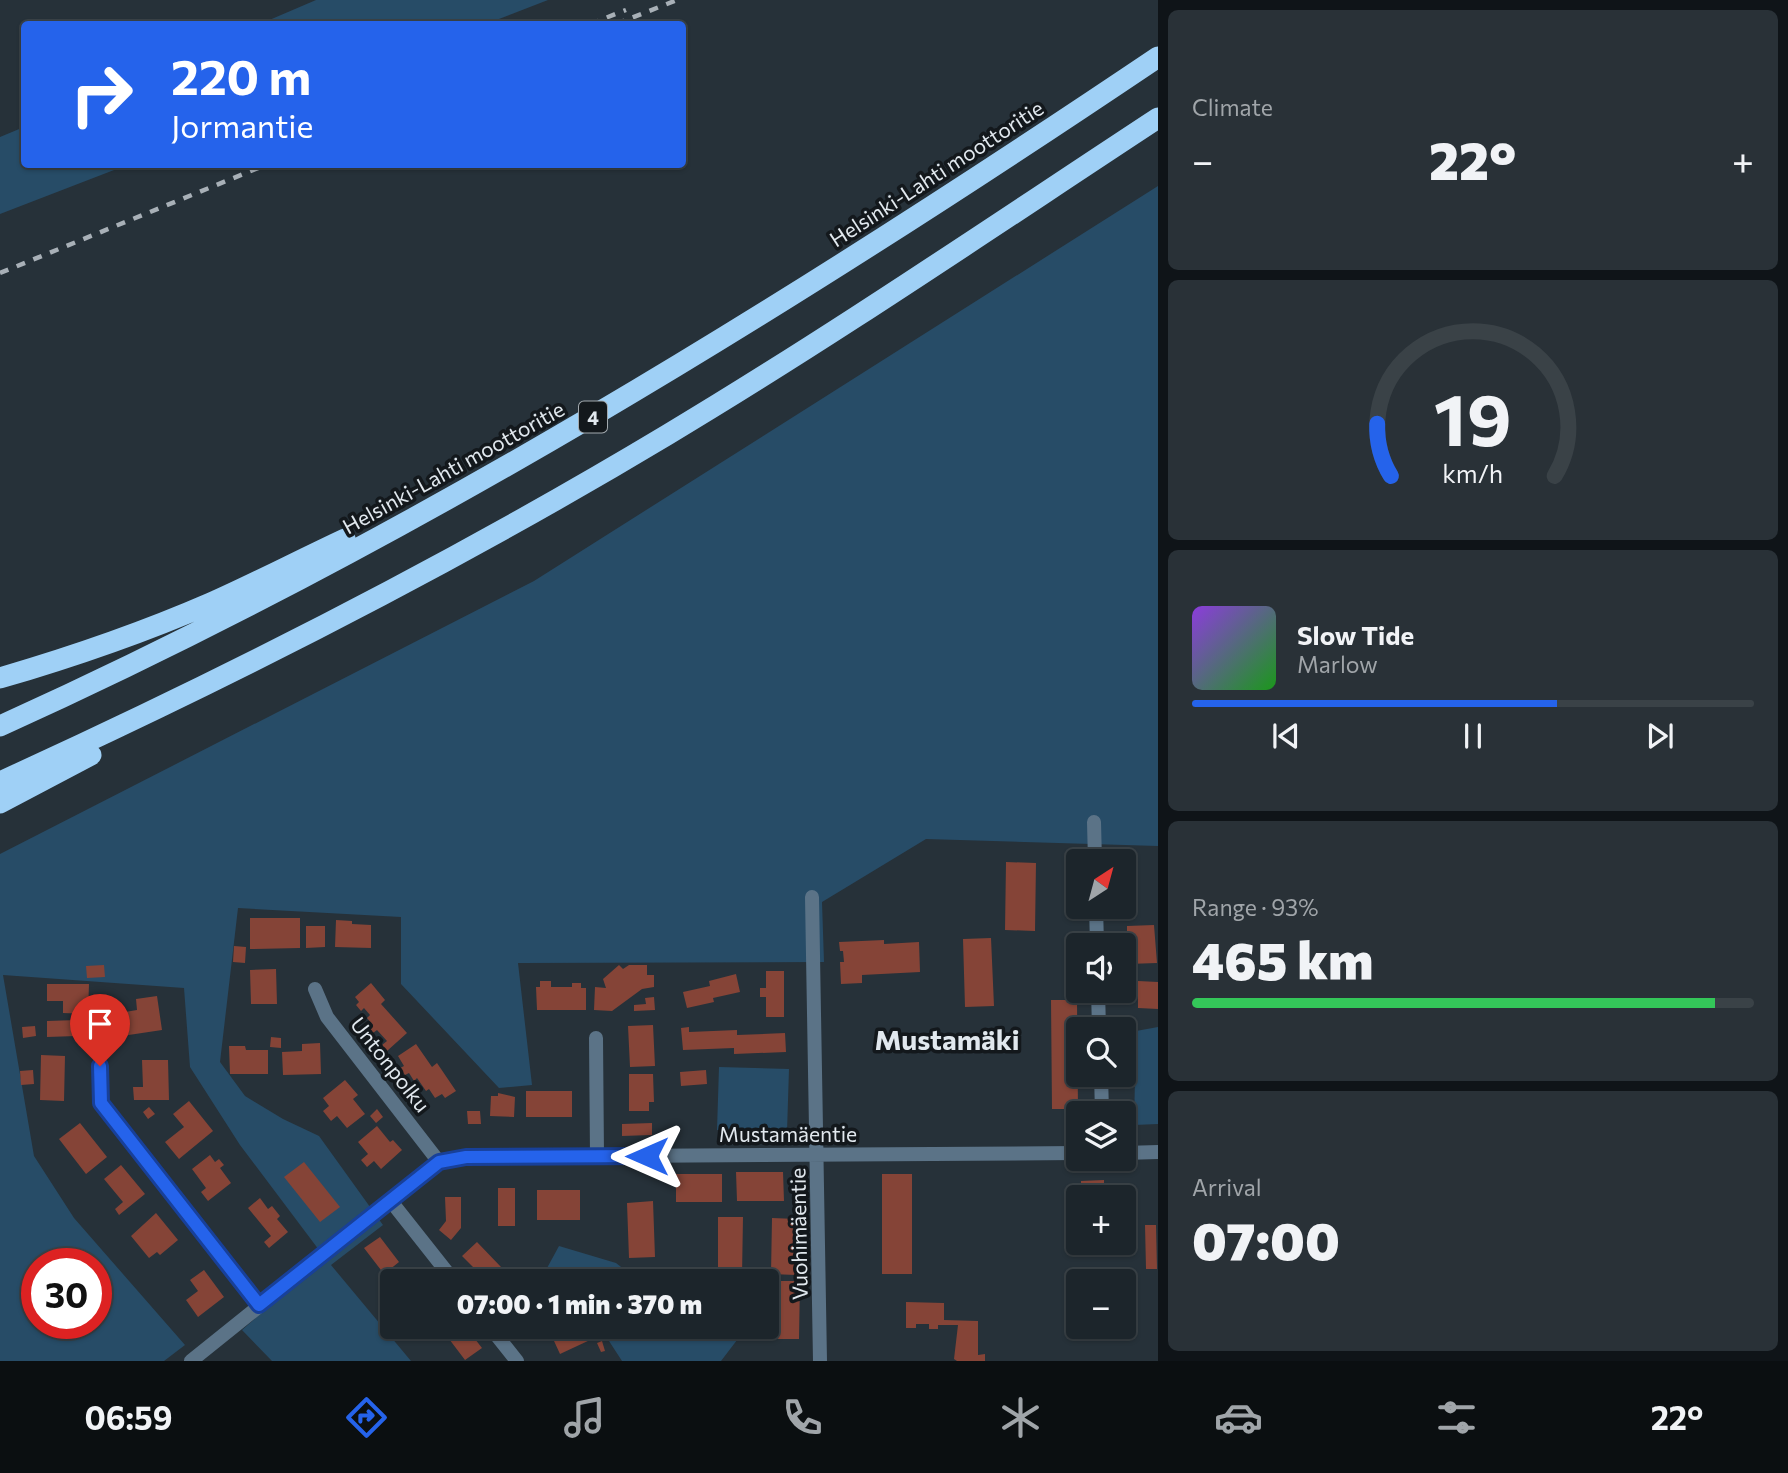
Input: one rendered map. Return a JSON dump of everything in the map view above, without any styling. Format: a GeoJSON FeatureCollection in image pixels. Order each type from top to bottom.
{"type":"FeatureCollection","features":[{"type":"Feature","properties":{"kind":"highway","name":"Helsinki-Lahti moottoritie"},"geometry":{"type":"LineString","coordinates":[[0,726],[261,598],[399,526],[633,394],[775,307],[1158,57]]}},
{"type":"Feature","properties":{"kind":"highway"},"geometry":{"type":"LineString","coordinates":[[0,803],[489,537],[666,436],[969,245],[1158,118]]}},
{"type":"Feature","properties":{"kind":"highway"},"geometry":{"type":"LineString","coordinates":[[0,678],[67,659],[212,603],[345,539],[399,526]]}},
{"type":"Feature","properties":{"kind":"highway"},"geometry":{"type":"LineString","coordinates":[[0,782],[83,745],[289,644]]}},
{"type":"Feature","properties":{"kind":"street"},"geometry":{"type":"LineString","coordinates":[[1094,822],[1095,849]]}},
{"type":"Feature","properties":{"kind":"street","name":"Vuohimäentie"},"geometry":{"type":"LineString","coordinates":[[811,897],[820,1361]]}},
{"type":"Feature","properties":{"kind":"street","name":"Untonpolku"},"geometry":{"type":"LineString","coordinates":[[315,989],[327,1017],[439,1162]]}},
{"type":"Feature","properties":{"kind":"street"},"geometry":{"type":"LineString","coordinates":[[596,1038],[597,1156]]}},
{"type":"Feature","properties":{"kind":"street"},"geometry":{"type":"LineString","coordinates":[[100,1066],[101,1103],[259,1305]]}},
{"type":"Feature","properties":{"kind":"street"},"geometry":{"type":"LineString","coordinates":[[1136,1153],[1158,1152]]}},
{"type":"Feature","properties":{"kind":"street","name":"Mustamäentie"},"geometry":{"type":"LineString","coordinates":[[191,1361],[439,1162],[466,1157],[1066,1153]]}},
{"type":"Feature","properties":{"kind":"street"},"geometry":{"type":"LineString","coordinates":[[390,1200],[445,1269]]}},
{"type":"Feature","properties":{"kind":"street"},"geometry":{"type":"LineString","coordinates":[[499,1339],[517,1361]]}},
{"type":"Feature","properties":{"kind":"shaded area"},"geometry":{"type":"Polygon","coordinates":[[[316,0],[548,0],[494,21],[267,21],[316,0]]]}},
{"type":"Feature","properties":{"kind":"shaded area"},"geometry":{"type":"Polygon","coordinates":[[[21,128],[21,168],[119,168],[0,214],[0,137],[21,128]]]}},
{"type":"Feature","properties":{"kind":"shaded area"},"geometry":{"type":"Polygon","coordinates":[[[1158,186],[1158,846],[926,839],[822,902],[824,962],[518,963],[532,1085],[499,1088],[401,984],[401,917],[238,908],[220,1062],[245,1096],[283,1119],[319,1136],[383,1225],[331,1265],[380,1324],[380,1339],[393,1339],[411,1361],[272,1361],[242,1330],[325,1258],[240,1145],[190,1067],[184,988],[3,975],[34,1156],[74,1218],[100,1248],[21,1248],[21,1339],[112,1339],[112,1261],[185,1345],[164,1361],[0,1361],[0,854],[534,581],[1158,186]]]}},
{"type":"Feature","properties":{"kind":"shaded area"},"geometry":{"type":"Polygon","coordinates":[[[1158,1027],[1158,1124],[1136,1125],[1136,1031],[1158,1027]]]}},
{"type":"Feature","properties":{"kind":"shaded area"},"geometry":{"type":"Polygon","coordinates":[[[719,1067],[789,1069],[787,1132],[717,1130],[719,1067]]]}},
{"type":"Feature","properties":{"kind":"shaded area"},"geometry":{"type":"Polygon","coordinates":[[[559,1246],[616,1263],[624,1269],[547,1269],[559,1246]]]}},
{"type":"Feature","properties":{"kind":"shaded area"},"geometry":{"type":"Polygon","coordinates":[[[607,1339],[738,1339],[721,1361],[622,1361],[607,1339]]]}},
{"type":"Feature","properties":{"kind":"building"},"geometry":{"type":"Polygon","coordinates":[[[1006,862],[1036,863],[1035,931],[1005,930],[1006,862]]]}},
{"type":"Feature","properties":{"kind":"building"},"geometry":{"type":"Polygon","coordinates":[[[250,918],[300,918],[300,948],[250,949],[250,918]]]}},
{"type":"Feature","properties":{"kind":"building"},"geometry":{"type":"Polygon","coordinates":[[[336,920],[371,925],[371,948],[335,947],[336,920]]]}},
{"type":"Feature","properties":{"kind":"building"},"geometry":{"type":"Polygon","coordinates":[[[1154,925],[1157,963],[1136,964],[1136,933],[1127,933],[1127,926],[1154,925]]]}},
{"type":"Feature","properties":{"kind":"building"},"geometry":{"type":"Polygon","coordinates":[[[306,926],[325,926],[325,947],[306,948],[306,926]]]}},
{"type":"Feature","properties":{"kind":"building"},"geometry":{"type":"Polygon","coordinates":[[[991,938],[994,1006],[965,1007],[963,939],[991,938]]]}},
{"type":"Feature","properties":{"kind":"building"},"geometry":{"type":"Polygon","coordinates":[[[884,940],[884,944],[919,942],[920,972],[862,975],[862,983],[841,984],[840,962],[844,962],[839,942],[884,940]]]}},
{"type":"Feature","properties":{"kind":"building"},"geometry":{"type":"Polygon","coordinates":[[[234,946],[246,947],[245,963],[233,962],[234,946]]]}},
{"type":"Feature","properties":{"kind":"building"},"geometry":{"type":"Polygon","coordinates":[[[104,965],[105,977],[87,978],[86,966],[104,965]]]}},
{"type":"Feature","properties":{"kind":"building"},"geometry":{"type":"Polygon","coordinates":[[[619,965],[623,969],[629,965],[647,965],[647,975],[654,975],[654,987],[642,989],[612,1011],[594,1010],[595,987],[606,988],[603,979],[619,965]]]}},
{"type":"Feature","properties":{"kind":"building"},"geometry":{"type":"Polygon","coordinates":[[[276,969],[277,1004],[251,1004],[250,970],[276,969]]]}},
{"type":"Feature","properties":{"kind":"building"},"geometry":{"type":"Polygon","coordinates":[[[766,971],[784,971],[784,1017],[766,1017],[766,997],[760,997],[760,988],[766,988],[766,971]]]}},
{"type":"Feature","properties":{"kind":"building"},"geometry":{"type":"Polygon","coordinates":[[[736,974],[740,992],[687,1008],[683,992],[710,986],[709,981],[736,974]]]}},
{"type":"Feature","properties":{"kind":"building"},"geometry":{"type":"Polygon","coordinates":[[[540,981],[551,981],[551,987],[572,987],[572,983],[581,983],[581,988],[586,988],[586,1010],[537,1010],[536,987],[540,987],[540,981]]]}},
{"type":"Feature","properties":{"kind":"building"},"geometry":{"type":"Polygon","coordinates":[[[1138,981],[1158,982],[1158,1009],[1138,1008],[1138,981]]]}},
{"type":"Feature","properties":{"kind":"building"},"geometry":{"type":"Polygon","coordinates":[[[371,983],[385,1000],[381,1004],[407,1033],[387,1051],[382,1045],[387,1041],[377,1030],[373,1033],[369,1028],[373,1025],[367,1018],[370,1015],[364,1008],[361,1011],[356,1005],[359,1002],[355,997],[371,983]]]}},
{"type":"Feature","properties":{"kind":"building"},"geometry":{"type":"Polygon","coordinates":[[[47,984],[89,984],[88,1014],[63,1013],[63,1001],[47,1001],[47,984]]]}},
{"type":"Feature","properties":{"kind":"building"},"geometry":{"type":"Polygon","coordinates":[[[157,996],[162,1030],[122,1036],[119,1013],[137,1010],[136,999],[157,996]]]}},
{"type":"Feature","properties":{"kind":"building"},"geometry":{"type":"Polygon","coordinates":[[[654,997],[655,1010],[634,1011],[634,1005],[646,1004],[645,998],[654,997]]]}},
{"type":"Feature","properties":{"kind":"building"},"geometry":{"type":"Polygon","coordinates":[[[1051,1000],[1066,1000],[1066,1003],[1077,1003],[1077,1017],[1066,1017],[1066,1087],[1078,1087],[1078,1101],[1066,1101],[1066,1109],[1052,1109],[1051,1000]]]}},
{"type":"Feature","properties":{"kind":"building"},"geometry":{"type":"Polygon","coordinates":[[[77,1020],[77,1036],[47,1037],[47,1021],[77,1020]]]}},
{"type":"Feature","properties":{"kind":"building"},"geometry":{"type":"Polygon","coordinates":[[[653,1025],[655,1066],[630,1067],[628,1026],[653,1025]]]}},
{"type":"Feature","properties":{"kind":"building"},"geometry":{"type":"Polygon","coordinates":[[[35,1026],[36,1036],[23,1038],[22,1027],[35,1026]]]}},
{"type":"Feature","properties":{"kind":"building"},"geometry":{"type":"Polygon","coordinates":[[[689,1027],[689,1032],[737,1030],[737,1035],[785,1033],[786,1052],[734,1054],[734,1048],[683,1050],[681,1028],[689,1027]]]}},
{"type":"Feature","properties":{"kind":"building"},"geometry":{"type":"Polygon","coordinates":[[[271,1037],[281,1038],[281,1048],[270,1047],[271,1037]]]}},
{"type":"Feature","properties":{"kind":"building"},"geometry":{"type":"Polygon","coordinates":[[[320,1043],[321,1074],[283,1075],[282,1052],[302,1051],[302,1044],[320,1043]]]}},
{"type":"Feature","properties":{"kind":"building"},"geometry":{"type":"Polygon","coordinates":[[[416,1044],[432,1067],[437,1063],[456,1091],[445,1098],[442,1094],[435,1098],[417,1078],[414,1081],[409,1073],[405,1075],[400,1068],[404,1066],[398,1056],[416,1044]]]}},
{"type":"Feature","properties":{"kind":"building"},"geometry":{"type":"Polygon","coordinates":[[[229,1046],[245,1046],[246,1050],[268,1050],[268,1074],[230,1074],[229,1046]]]}},
{"type":"Feature","properties":{"kind":"building"},"geometry":{"type":"Polygon","coordinates":[[[41,1055],[65,1056],[64,1101],[40,1100],[41,1055]]]}},
{"type":"Feature","properties":{"kind":"building"},"geometry":{"type":"Polygon","coordinates":[[[142,1060],[168,1060],[169,1100],[134,1100],[133,1087],[143,1087],[142,1060]]]}},
{"type":"Feature","properties":{"kind":"building"},"geometry":{"type":"Polygon","coordinates":[[[33,1070],[34,1084],[21,1085],[20,1071],[33,1070]]]}},
{"type":"Feature","properties":{"kind":"building"},"geometry":{"type":"Polygon","coordinates":[[[706,1070],[707,1084],[681,1086],[680,1072],[706,1070]]]}},
{"type":"Feature","properties":{"kind":"building"},"geometry":{"type":"Polygon","coordinates":[[[629,1074],[653,1074],[654,1102],[649,1102],[649,1111],[629,1111],[629,1074]]]}},
{"type":"Feature","properties":{"kind":"building"},"geometry":{"type":"Polygon","coordinates":[[[345,1080],[358,1095],[353,1099],[365,1114],[347,1128],[337,1116],[331,1121],[323,1111],[329,1106],[323,1098],[345,1080]]]}},
{"type":"Feature","properties":{"kind":"building"},"geometry":{"type":"Polygon","coordinates":[[[526,1091],[572,1091],[572,1117],[526,1117],[526,1091]]]}},
{"type":"Feature","properties":{"kind":"building"},"geometry":{"type":"Polygon","coordinates":[[[498,1093],[515,1097],[514,1117],[490,1116],[491,1096],[498,1096],[498,1093]]]}},
{"type":"Feature","properties":{"kind":"building"},"geometry":{"type":"Polygon","coordinates":[[[189,1101],[213,1131],[179,1159],[165,1142],[184,1127],[173,1114],[189,1101]]]}},
{"type":"Feature","properties":{"kind":"building"},"geometry":{"type":"Polygon","coordinates":[[[149,1107],[155,1114],[148,1119],[143,1112],[149,1107]]]}},
{"type":"Feature","properties":{"kind":"building"},"geometry":{"type":"Polygon","coordinates":[[[377,1109],[383,1117],[376,1123],[370,1116],[377,1109]]]}},
{"type":"Feature","properties":{"kind":"building"},"geometry":{"type":"Polygon","coordinates":[[[467,1111],[480,1111],[481,1124],[468,1124],[467,1111]]]}},
{"type":"Feature","properties":{"kind":"building"},"geometry":{"type":"Polygon","coordinates":[[[80,1123],[107,1157],[86,1174],[59,1139],[80,1123]]]}},
{"type":"Feature","properties":{"kind":"building"},"geometry":{"type":"Polygon","coordinates":[[[652,1123],[652,1135],[622,1136],[622,1124],[652,1123]]]}},
{"type":"Feature","properties":{"kind":"building"},"geometry":{"type":"Polygon","coordinates":[[[377,1126],[390,1142],[393,1140],[402,1150],[381,1169],[374,1161],[367,1167],[361,1160],[368,1154],[358,1142],[377,1126]]]}},
{"type":"Feature","properties":{"kind":"building"},"geometry":{"type":"Polygon","coordinates":[[[210,1155],[215,1162],[219,1159],[224,1165],[220,1168],[231,1183],[208,1201],[201,1192],[206,1188],[192,1169],[210,1155]]]}},
{"type":"Feature","properties":{"kind":"building"},"geometry":{"type":"Polygon","coordinates":[[[304,1162],[340,1207],[320,1222],[284,1177],[304,1162]]]}},
{"type":"Feature","properties":{"kind":"building"},"geometry":{"type":"Polygon","coordinates":[[[121,1165],[145,1194],[119,1215],[115,1209],[123,1202],[104,1179],[121,1165]]]}},
{"type":"Feature","properties":{"kind":"building"},"geometry":{"type":"Polygon","coordinates":[[[736,1172],[783,1172],[784,1201],[737,1201],[736,1172]]]}},
{"type":"Feature","properties":{"kind":"building"},"geometry":{"type":"Polygon","coordinates":[[[676,1174],[722,1174],[722,1202],[676,1202],[676,1174]]]}},
{"type":"Feature","properties":{"kind":"building"},"geometry":{"type":"Polygon","coordinates":[[[882,1174],[912,1174],[912,1274],[882,1274],[882,1174]]]}},
{"type":"Feature","properties":{"kind":"building"},"geometry":{"type":"Polygon","coordinates":[[[1104,1180],[1104,1185],[1081,1185],[1081,1181],[1104,1180]]]}},
{"type":"Feature","properties":{"kind":"building"},"geometry":{"type":"Polygon","coordinates":[[[498,1188],[515,1188],[515,1226],[498,1226],[498,1188]]]}},
{"type":"Feature","properties":{"kind":"building"},"geometry":{"type":"Polygon","coordinates":[[[537,1190],[580,1190],[580,1220],[537,1220],[537,1190]]]}},
{"type":"Feature","properties":{"kind":"building"},"geometry":{"type":"Polygon","coordinates":[[[445,1197],[461,1197],[461,1228],[451,1240],[439,1230],[446,1221],[445,1197]]]}},
{"type":"Feature","properties":{"kind":"building"},"geometry":{"type":"Polygon","coordinates":[[[260,1198],[268,1209],[272,1206],[280,1216],[277,1219],[288,1232],[269,1248],[264,1242],[271,1236],[248,1208],[260,1198]]]}},
{"type":"Feature","properties":{"kind":"building"},"geometry":{"type":"Polygon","coordinates":[[[653,1201],[655,1257],[629,1258],[627,1203],[653,1201]]]}},
{"type":"Feature","properties":{"kind":"building"},"geometry":{"type":"Polygon","coordinates":[[[156,1213],[178,1240],[160,1255],[157,1252],[149,1258],[131,1236],[156,1213]]]}},
{"type":"Feature","properties":{"kind":"building"},"geometry":{"type":"Polygon","coordinates":[[[718,1217],[743,1217],[742,1269],[718,1269],[718,1217]]]}},
{"type":"Feature","properties":{"kind":"building"},"geometry":{"type":"Polygon","coordinates":[[[772,1218],[797,1219],[796,1275],[779,1274],[779,1269],[771,1269],[772,1218]]]}},
{"type":"Feature","properties":{"kind":"building"},"geometry":{"type":"Polygon","coordinates":[[[1145,1225],[1156,1225],[1157,1269],[1146,1269],[1145,1225]]]}},
{"type":"Feature","properties":{"kind":"building"},"geometry":{"type":"Polygon","coordinates":[[[380,1237],[399,1262],[390,1269],[380,1269],[364,1248],[380,1237]]]}},
{"type":"Feature","properties":{"kind":"building"},"geometry":{"type":"Polygon","coordinates":[[[477,1242],[501,1267],[475,1269],[462,1256],[477,1242]]]}},
{"type":"Feature","properties":{"kind":"building"},"geometry":{"type":"Polygon","coordinates":[[[204,1270],[224,1297],[198,1317],[186,1300],[198,1291],[190,1280],[204,1270]]]}},
{"type":"Feature","properties":{"kind":"building"},"geometry":{"type":"Polygon","coordinates":[[[779,1281],[800,1281],[799,1339],[779,1339],[779,1281]]]}},
{"type":"Feature","properties":{"kind":"building"},"geometry":{"type":"Polygon","coordinates":[[[906,1302],[944,1303],[944,1320],[978,1321],[978,1355],[985,1354],[985,1361],[954,1359],[958,1325],[938,1325],[938,1329],[929,1329],[929,1324],[916,1324],[916,1328],[906,1328],[906,1302]]]}},
{"type":"Feature","properties":{"kind":"building"},"geometry":{"type":"Polygon","coordinates":[[[449,1339],[475,1339],[482,1348],[465,1360],[449,1339]]]}},
{"type":"Feature","properties":{"kind":"building"},"geometry":{"type":"Polygon","coordinates":[[[553,1339],[590,1340],[560,1354],[553,1339]]]}},
{"type":"Feature","properties":{"kind":"building"},"geometry":{"type":"Polygon","coordinates":[[[602,1341],[605,1351],[601,1352],[597,1343],[602,1341]]]}},
{"type":"Feature","properties":{"kind":"railway"},"geometry":{"type":"LineString","coordinates":[[624,21],[677,0]]}},
{"type":"Feature","properties":{"kind":"railway"},"geometry":{"type":"LineString","coordinates":[[598,21],[626,10]]}},
{"type":"Feature","properties":{"kind":"railway"},"geometry":{"type":"LineString","coordinates":[[0,273],[258,168]]}},
{"type":"Feature","properties":{"kind":"district","name":"Mustamäki"},"geometry":{"type":"Point","coordinates":[947,1039]}},
{"type":"Feature","properties":{"kind":"route"},"geometry":{"type":"LineString","coordinates":[[100,1066],[101,1103],[259,1305],[439,1162],[466,1157],[647,1156]]}}]}
